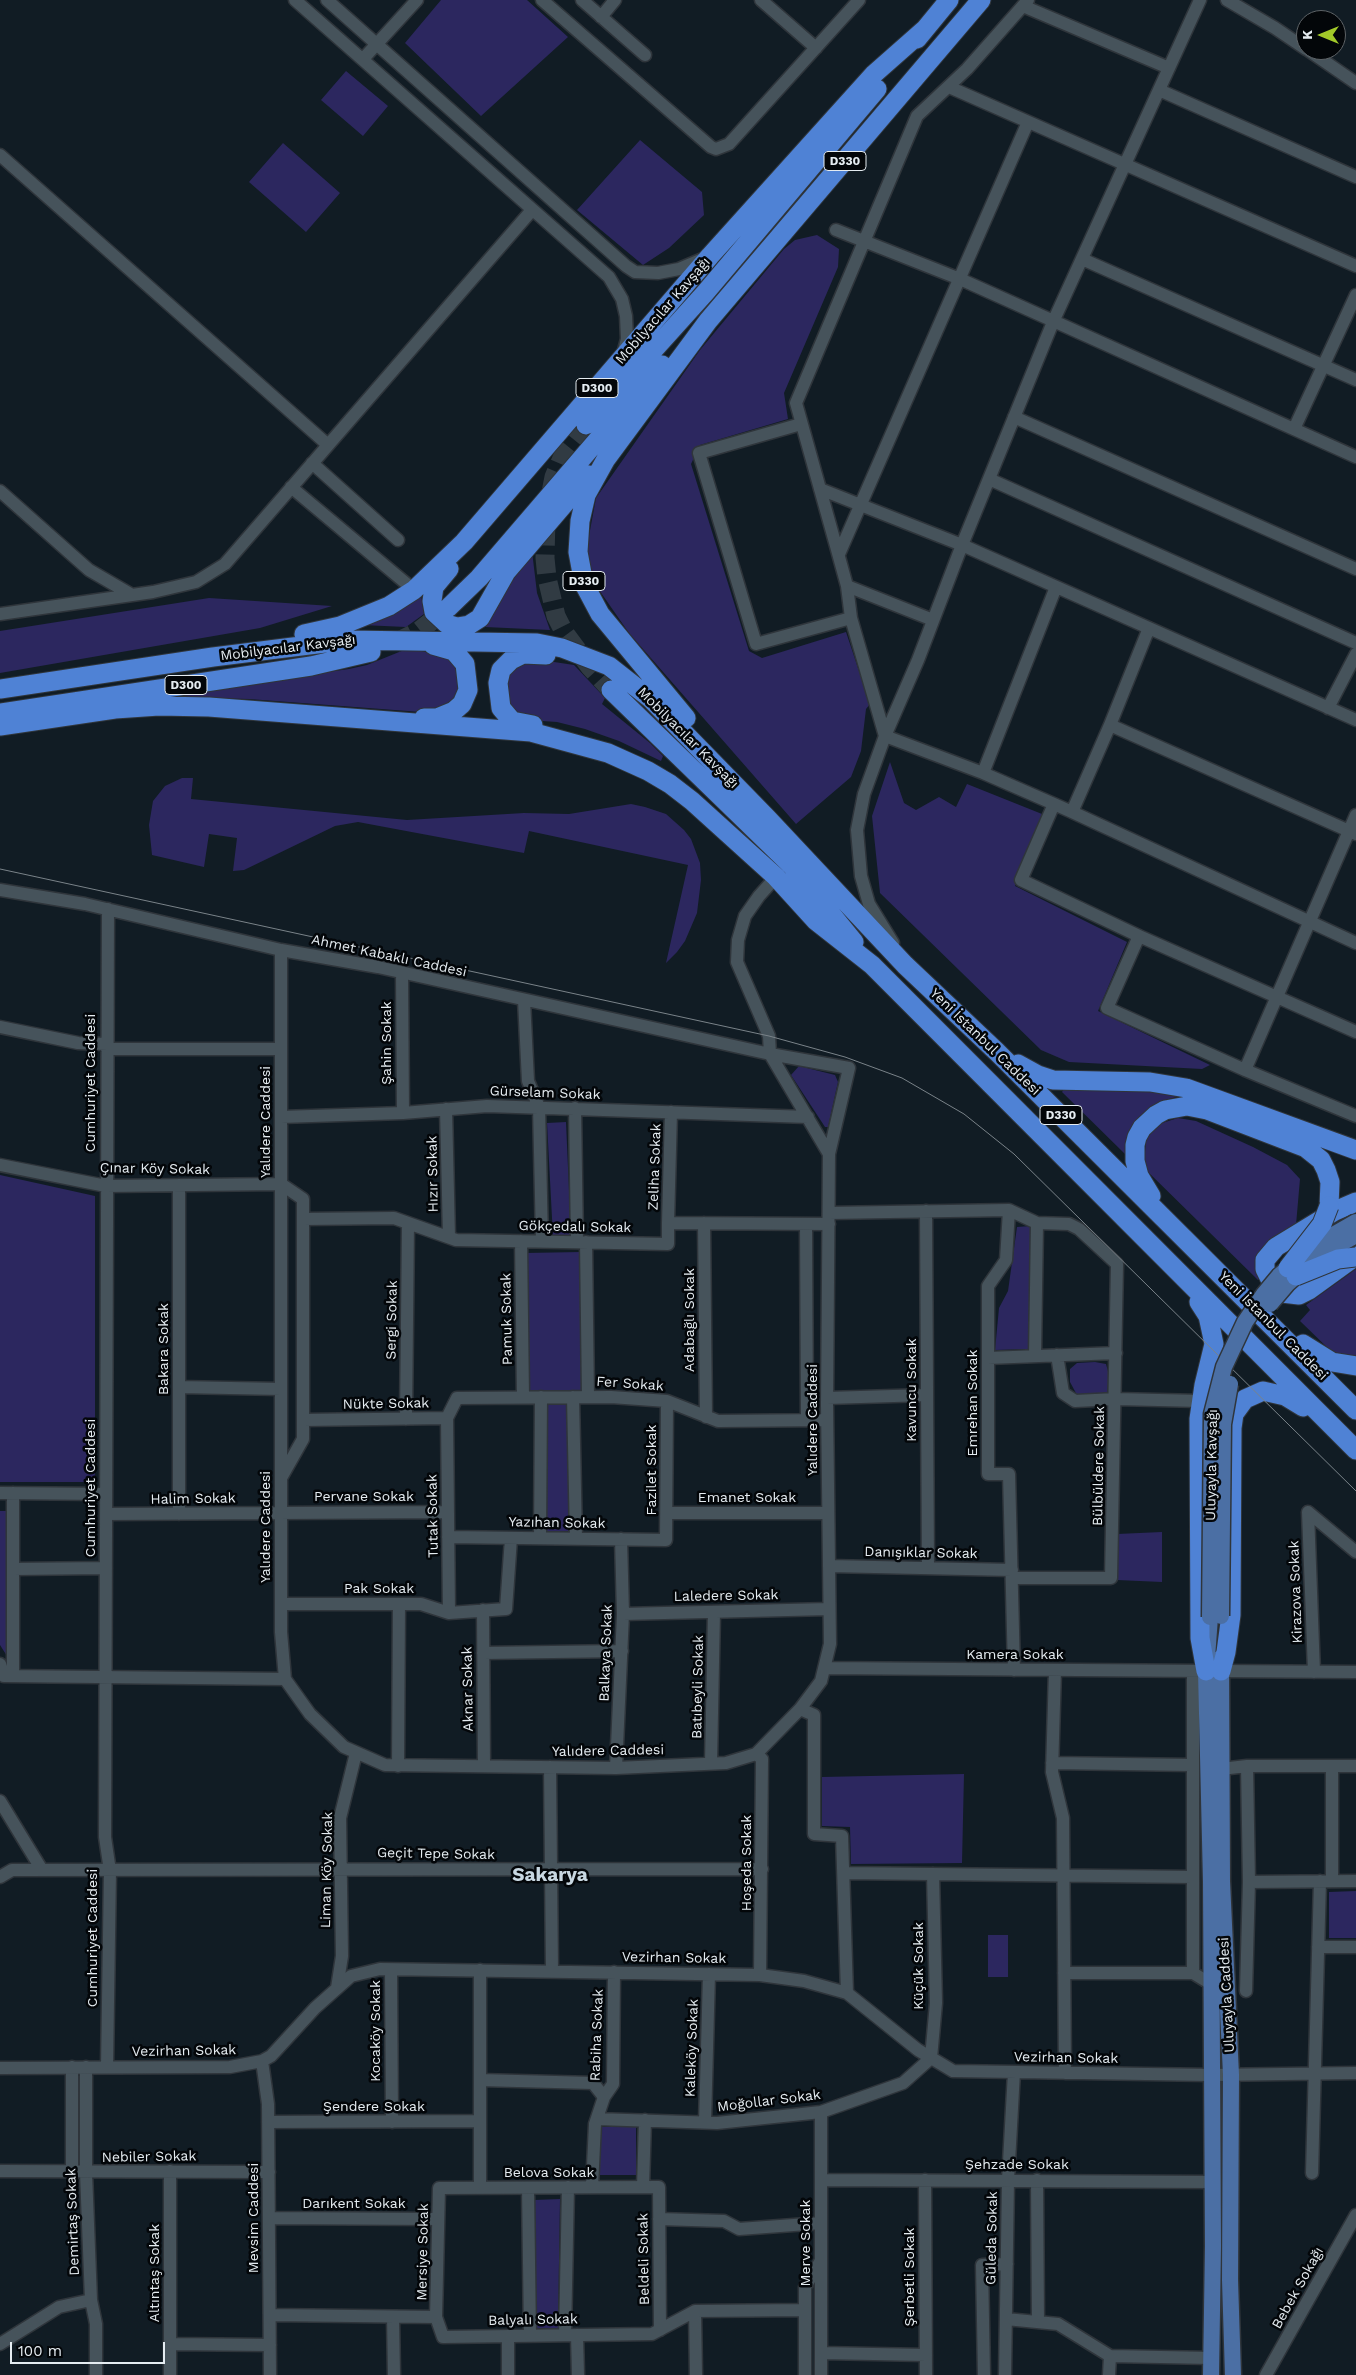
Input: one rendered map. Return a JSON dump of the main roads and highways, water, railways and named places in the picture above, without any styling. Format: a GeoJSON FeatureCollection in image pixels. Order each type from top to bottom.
{"type":"FeatureCollection","features":[{"type":"Feature","properties":{"kind":"highway","name":"D330"},"geometry":{"type":"LineString","coordinates":[[925,29],[950,0]]}},
{"type":"Feature","properties":{"kind":"highway","name":"D330"},"geometry":{"type":"LineString","coordinates":[[708,321],[981,0]]}},
{"type":"Feature","properties":{"kind":"highway","name":"Mobilyacılar Kavşağı"},"geometry":{"type":"LineString","coordinates":[[213,657],[245,646],[340,626],[389,606],[414,590],[464,542],[710,256],[874,74],[925,29]]}},
{"type":"Feature","properties":{"kind":"highway","name":"Mobilyacılar Kavşağı"},"geometry":{"type":"LineString","coordinates":[[586,425],[705,293],[925,29]]}},
{"type":"Feature","properties":{"kind":"highway","name":"Mobilyacılar Kavşağı"},"geometry":{"type":"LineString","coordinates":[[708,321],[606,459],[586,495],[580,521],[578,552],[584,584],[600,614],[635,659],[729,768],[767,818]]}},
{"type":"Feature","properties":{"kind":"highway","name":"D300"},"geometry":{"type":"LineString","coordinates":[[448,608],[479,578],[674,352],[708,321]]}},
{"type":"Feature","properties":{"kind":"highway"},"geometry":{"type":"LineString","coordinates":[[464,542],[454,562],[434,587],[432,601],[434,612],[447,624],[457,627],[468,625],[480,618],[489,606],[506,572],[632,426]]}},
{"type":"Feature","properties":{"kind":"highway","name":"Mobilyacılar Kavşağı"},"geometry":{"type":"LineString","coordinates":[[213,657],[328,642],[385,640],[537,643],[562,648],[608,666],[651,699],[767,818]]}},
{"type":"Feature","properties":{"kind":"highway"},"geometry":{"type":"LineString","coordinates":[[366,720],[437,718],[454,712],[462,704],[468,690],[465,664],[454,651],[441,646],[385,640]]}},
{"type":"Feature","properties":{"kind":"highway","name":"Mobilyacılar Kavşağı"},"geometry":{"type":"LineString","coordinates":[[0,713],[311,666],[371,652]]}},
{"type":"Feature","properties":{"kind":"highway"},"geometry":{"type":"LineString","coordinates":[[582,745],[557,731],[512,721],[501,708],[498,683],[501,670],[511,660],[523,654],[587,658]]}},
{"type":"Feature","properties":{"kind":"highway","name":"D300"},"geometry":{"type":"LineString","coordinates":[[0,689],[213,657]]}},
{"type":"Feature","properties":{"kind":"highway","name":"Mobilyacılar Kavşağı"},"geometry":{"type":"LineString","coordinates":[[612,690],[792,866],[872,964]]}},
{"type":"Feature","properties":{"kind":"highway"},"geometry":{"type":"LineString","coordinates":[[0,726],[116,709],[158,706],[209,707],[531,732],[582,745],[640,767],[670,784],[776,877],[816,921],[872,964]]}},
{"type":"Feature","properties":{"kind":"highway","name":"Yeni İstanbul Caddesi"},"geometry":{"type":"LineString","coordinates":[[767,818],[905,965],[998,1052],[1356,1410]]}},
{"type":"Feature","properties":{"kind":"highway","name":"Yeni İstanbul Caddesi"},"geometry":{"type":"LineString","coordinates":[[872,964],[1356,1450]]}},
{"type":"Feature","properties":{"kind":"highway"},"geometry":{"type":"LineString","coordinates":[[998,1052],[1038,1075],[1053,1080],[1150,1082],[1186,1088],[1356,1150]]}},
{"type":"Feature","properties":{"kind":"highway"},"geometry":{"type":"LineString","coordinates":[[1164,1218],[1139,1176],[1135,1161],[1135,1145],[1142,1128],[1148,1121],[1165,1110],[1187,1106],[1208,1110],[1306,1148],[1321,1160],[1326,1170],[1330,1182],[1329,1206],[1322,1224],[1292,1272]]}},
{"type":"Feature","properties":{"kind":"highway"},"geometry":{"type":"LineString","coordinates":[[1356,1202],[1335,1211],[1276,1247],[1265,1260],[1265,1269],[1267,1277],[1278,1290],[1290,1296],[1299,1295],[1356,1256]]}},
{"type":"Feature","properties":{"kind":"highway"},"geometry":{"type":"LineString","coordinates":[[1292,1272],[1356,1256]]}},
{"type":"Feature","properties":{"kind":"highway"},"geometry":{"type":"LineString","coordinates":[[1182,1276],[1208,1316],[1213,1335],[1213,1352],[1201,1402],[1200,1638],[1207,1671]]}},
{"type":"Feature","properties":{"kind":"highway"},"geometry":{"type":"LineString","coordinates":[[1268,1321],[1326,1359],[1339,1364],[1356,1366]]}},
{"type":"Feature","properties":{"kind":"highway"},"geometry":{"type":"LineString","coordinates":[[1207,1671],[1226,1652],[1231,1615],[1232,1428],[1236,1409],[1251,1395],[1270,1391],[1284,1396],[1331,1425]]}},
{"type":"Feature","properties":{"kind":"highway"},"geometry":{"type":"LineString","coordinates":[[1201,1402],[1213,1394],[1225,1395],[1230,1398],[1236,1409]]}},
{"type":"Feature","properties":{"kind":"main road","name":"Uluyayla Kavşağı"},"geometry":{"type":"LineString","coordinates":[[1215,1616],[1223,1424],[1227,1394],[1237,1361],[1254,1328],[1292,1272],[1316,1245],[1356,1222]]}},
{"type":"Feature","properties":{"kind":"main road","name":"Uluyayla Kavşağı"},"geometry":{"type":"LineString","coordinates":[[1292,1272],[1356,1235]]}},
{"type":"Feature","properties":{"kind":"main road","name":"Uluyayla Caddesi"},"geometry":{"type":"LineString","coordinates":[[1211,2375],[1211,1984],[1207,1671],[1215,1616]]}},
{"type":"Feature","properties":{"kind":"main road","name":"Uluyayla Caddesi"},"geometry":{"type":"LineString","coordinates":[[1207,1671],[1222,1769],[1222,1881],[1231,2075],[1234,2372]]}},
{"type":"Feature","properties":{"kind":"tunnel"},"geometry":{"type":"LineString","coordinates":[[586,425],[565,451],[554,477],[546,518],[545,558],[547,578],[556,616],[564,632],[590,667],[611,690]]}},
{"type":"Feature","properties":{"kind":"tunnel"},"geometry":{"type":"LineString","coordinates":[[395,643],[419,631],[448,608]]}},
{"type":"Feature","properties":{"kind":"tram line"},"geometry":{"type":"LineString","coordinates":[[0,869],[769,1036],[845,1057],[902,1078],[964,1114],[1014,1154],[1356,1491]]}},
{"type":"Feature","properties":{"kind":"district","name":"Sakarya"},"geometry":{"type":"Point","coordinates":[550,1875]}}]}
